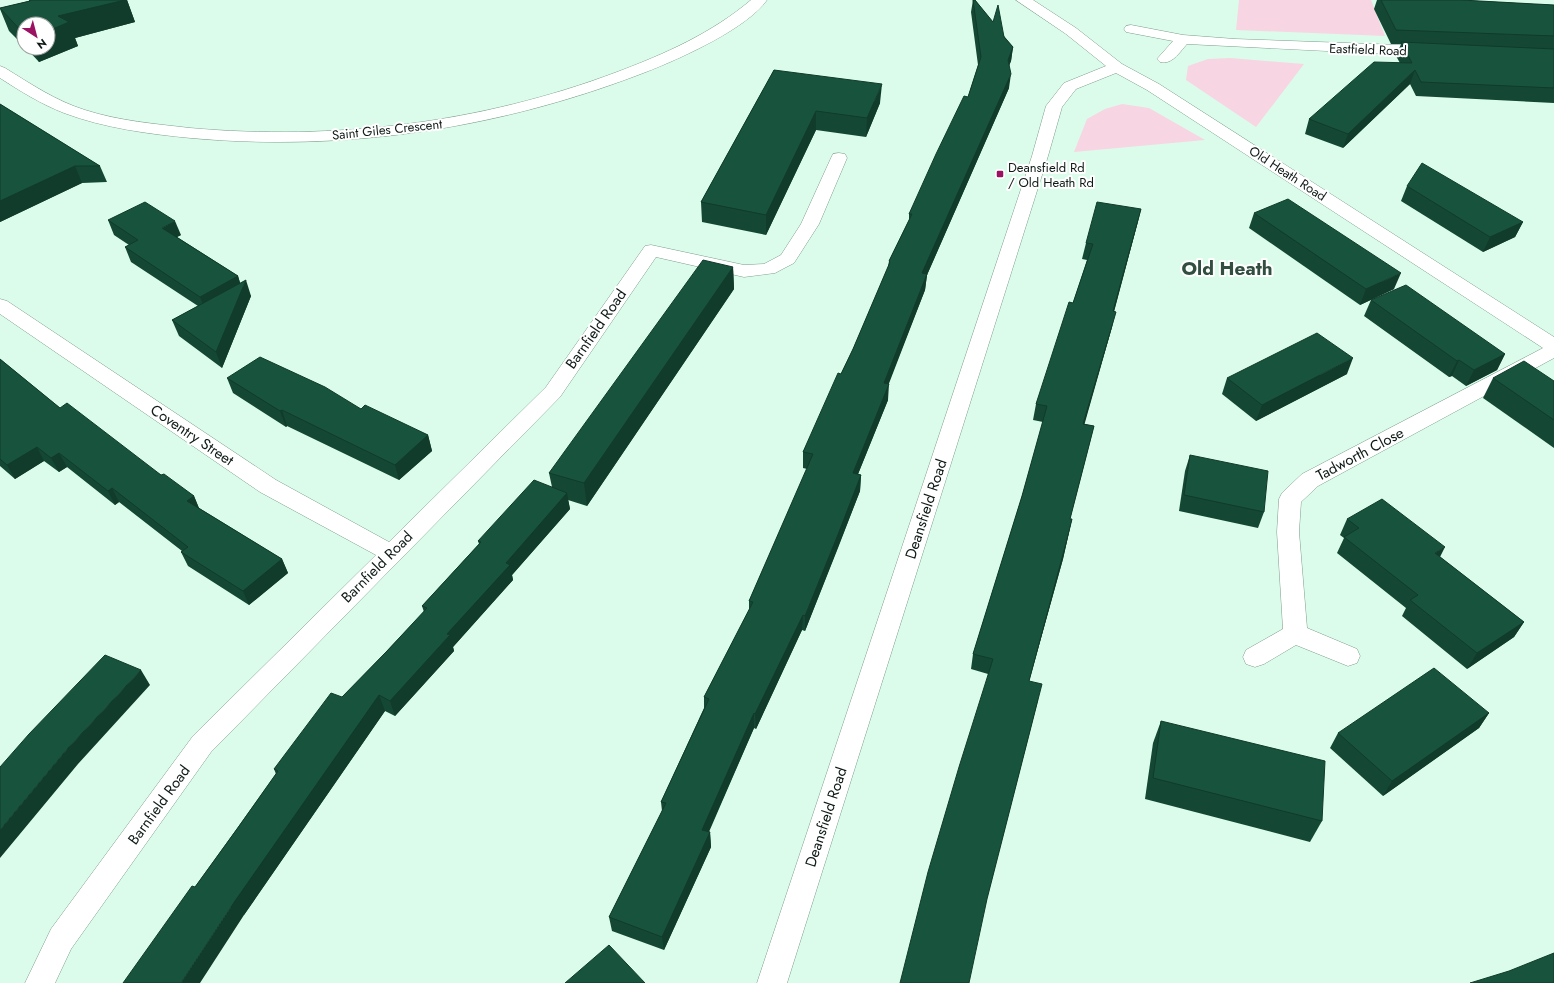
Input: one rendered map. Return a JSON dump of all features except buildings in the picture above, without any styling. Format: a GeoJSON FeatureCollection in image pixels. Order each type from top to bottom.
{"type":"FeatureCollection","features":[{"type":"Feature","properties":{"kind":"street","name":"Saint Giles Crescent"},"geometry":{"type":"LineString","coordinates":[[0,71],[54,103],[92,117],[171,132],[235,136],[314,137],[378,132],[446,122],[564,97],[630,74],[708,38],[760,0]]}},
{"type":"Feature","properties":{"kind":"street","name":"Old Heath Road"},"geometry":{"type":"LineString","coordinates":[[1023,0],[1071,31],[1117,67],[1160,91],[1553,346]]}},
{"type":"Feature","properties":{"kind":"street","name":"Eastfield Road"},"geometry":{"type":"LineString","coordinates":[[1131,29],[1183,39],[1235,43],[1446,52]]}},
{"type":"Feature","properties":{"kind":"street"},"geometry":{"type":"LineString","coordinates":[[1165,59],[1183,39]]}},
{"type":"Feature","properties":{"kind":"street","name":"Deansfield Road"},"geometry":{"type":"LineString","coordinates":[[772,983],[1040,156],[1054,106],[1070,86],[1117,67]]}},
{"type":"Feature","properties":{"kind":"street","name":"Barnfield Road"},"geometry":{"type":"LineString","coordinates":[[40,983],[62,939],[202,744],[553,392],[651,250],[744,271],[768,269],[788,259],[810,224],[839,158]]}},
{"type":"Feature","properties":{"kind":"street","name":"Coventry Street"},"geometry":{"type":"LineString","coordinates":[[0,305],[268,486],[391,553]]}},
{"type":"Feature","properties":{"kind":"street","name":"Tadworth Close"},"geometry":{"type":"LineString","coordinates":[[1295,634],[1288,532],[1290,499],[1310,480],[1553,346]]}},
{"type":"Feature","properties":{"kind":"street"},"geometry":{"type":"LineString","coordinates":[[1255,657],[1295,634],[1348,656]]}},
{"type":"Feature","properties":{"kind":"shaded area"},"geometry":{"type":"Polygon","coordinates":[[[1239,0],[1371,0],[1385,36],[1236,30],[1239,0]]]}},
{"type":"Feature","properties":{"kind":"shaded area"},"geometry":{"type":"Polygon","coordinates":[[[1230,58],[1304,64],[1256,127],[1186,80],[1188,66],[1208,59],[1230,58]]]}},
{"type":"Feature","properties":{"kind":"shaded area"},"geometry":{"type":"Polygon","coordinates":[[[1122,104],[1149,108],[1205,140],[1074,152],[1087,119],[1105,109],[1122,104]]]}},
{"type":"Feature","properties":{"kind":"place","name":"Deansfield Rd / Old Heath Rd"},"geometry":{"type":"Point","coordinates":[1000,174]}},
{"type":"Feature","properties":{"kind":"district","name":"Old Heath"},"geometry":{"type":"Point","coordinates":[1227,268]}}]}
